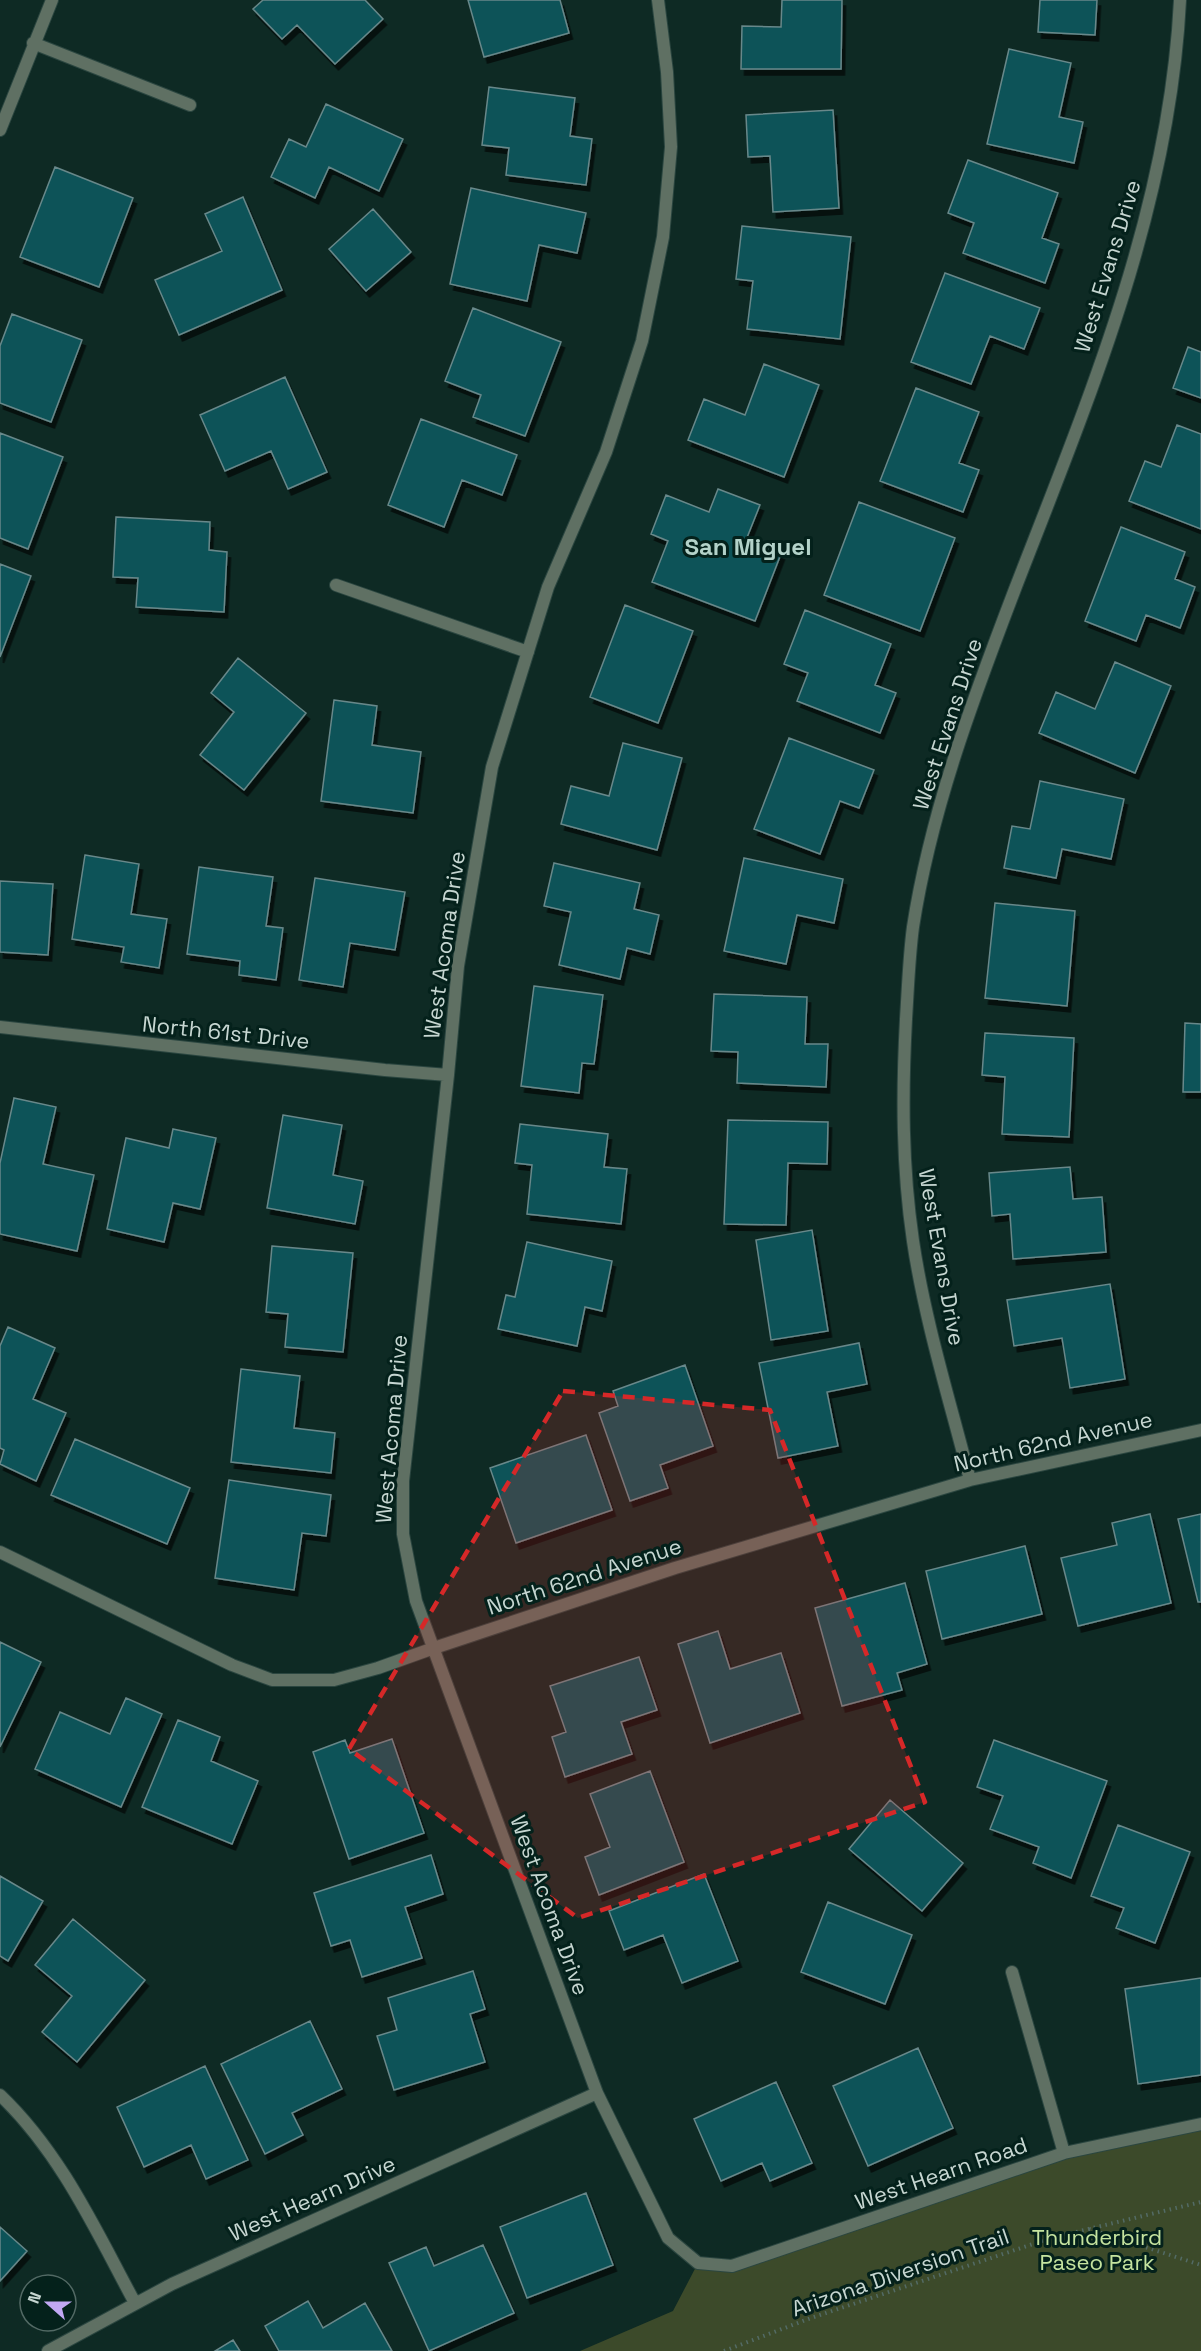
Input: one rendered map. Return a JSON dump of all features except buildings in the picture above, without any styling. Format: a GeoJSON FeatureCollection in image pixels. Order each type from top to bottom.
{"type":"FeatureCollection","features":[{"type":"Feature","properties":{"kind":"street"},"geometry":{"type":"LineString","coordinates":[[0,130],[51,0]]}},
{"type":"Feature","properties":{"kind":"street","name":"West Acoma Drive"},"geometry":{"type":"LineString","coordinates":[[658,0],[668,72],[670,147],[663,237],[642,340],[606,452],[548,587],[492,767],[458,966],[403,1481],[403,1534],[416,1601],[597,2093],[668,2238],[698,2263]]}},
{"type":"Feature","properties":{"kind":"street","name":"West Evans Drive"},"geometry":{"type":"LineString","coordinates":[[970,1480],[927,1314],[913,1243],[903,1163],[902,1091],[913,929],[924,871],[951,769],[976,694],[1062,467],[1132,272],[1153,192],[1166,120],[1180,0]]}},
{"type":"Feature","properties":{"kind":"street"},"geometry":{"type":"LineString","coordinates":[[33,44],[190,105]]}},
{"type":"Feature","properties":{"kind":"street"},"geometry":{"type":"LineString","coordinates":[[336,585],[528,652]]}},
{"type":"Feature","properties":{"kind":"street","name":"North 61st Drive"},"geometry":{"type":"LineString","coordinates":[[0,1027],[448,1075]]}},
{"type":"Feature","properties":{"kind":"street","name":"North 62nd Avenue"},"geometry":{"type":"LineString","coordinates":[[0,1552],[232,1665],[272,1680],[334,1680],[378,1668],[675,1568],[970,1480],[1201,1430]]}},
{"type":"Feature","properties":{"kind":"street"},"geometry":{"type":"LineString","coordinates":[[1012,1972],[1064,2153]]}},
{"type":"Feature","properties":{"kind":"street","name":"West Hearn Drive"},"geometry":{"type":"LineString","coordinates":[[48,2351],[172,2284],[597,2093]]}},
{"type":"Feature","properties":{"kind":"street"},"geometry":{"type":"LineString","coordinates":[[0,2096],[36,2134],[69,2181],[135,2303]]}},
{"type":"Feature","properties":{"kind":"street","name":"West Hearn Road"},"geometry":{"type":"LineString","coordinates":[[698,2263],[732,2266],[1064,2153],[1201,2124]]}},
{"type":"Feature","properties":{"kind":"path","name":"Arizona Diversion Trail"},"geometry":{"type":"LineString","coordinates":[[724,2351],[811,2318],[1051,2238],[1201,2202]]}},
{"type":"Feature","properties":{"kind":"path"},"geometry":{"type":"LineString","coordinates":[[1088,2229],[1201,2265]]}},
{"type":"Feature","properties":{"kind":"highlighted area"},"geometry":{"type":"Polygon","coordinates":[[[563,1391],[770,1410],[925,1802],[578,1918],[349,1749],[563,1391]]]}},
{"type":"Feature","properties":{"kind":"green space","name":"Thunderbird Paseo Park"},"geometry":{"type":"Polygon","coordinates":[[[1201,2124],[1201,2351],[580,2351],[673,2311],[698,2263],[732,2266],[1064,2153],[1201,2124]]]}},
{"type":"Feature","properties":{"kind":"district","name":"San Miguel"},"geometry":{"type":"Point","coordinates":[748,547]}}]}
